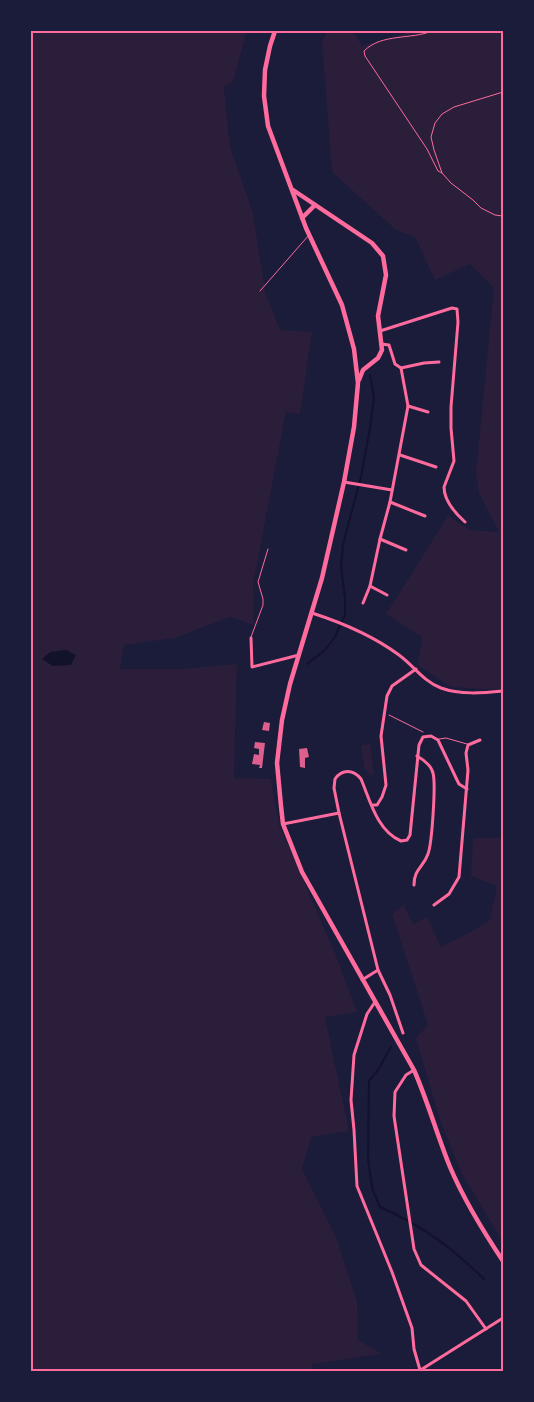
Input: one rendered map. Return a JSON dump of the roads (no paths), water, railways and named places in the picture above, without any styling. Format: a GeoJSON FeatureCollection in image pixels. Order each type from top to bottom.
{"type":"FeatureCollection","features":[{"type":"Feature","properties":{"kind":"main road"},"geometry":{"type":"LineString","coordinates":[[275,31],[265,70],[265,107],[268,126],[302,218],[342,305],[354,350],[358,382],[354,427],[344,482],[322,578],[299,655],[280,730],[277,763],[283,824],[291,848],[310,889],[414,1070],[425,1095],[450,1167],[461,1190],[503,1261]]}},
{"type":"Feature","properties":{"kind":"main road"},"geometry":{"type":"LineString","coordinates":[[292,190],[372,243],[383,256],[386,275],[378,310],[381,344],[380,356],[363,370],[358,382]]}},
{"type":"Feature","properties":{"kind":"main road"},"geometry":{"type":"LineString","coordinates":[[302,218],[315,205]]}},
{"type":"Feature","properties":{"kind":"main road"},"geometry":{"type":"LineString","coordinates":[[355,362],[367,367]]}},
{"type":"Feature","properties":{"kind":"street"},"geometry":{"type":"LineString","coordinates":[[380,331],[457,308],[458,322],[451,414],[454,461],[444,487],[444,492],[457,515],[465,522]]}},
{"type":"Feature","properties":{"kind":"street"},"geometry":{"type":"LineString","coordinates":[[363,603],[370,586],[390,502],[408,406],[401,368],[395,364],[389,345],[381,344]]}},
{"type":"Feature","properties":{"kind":"street"},"geometry":{"type":"LineString","coordinates":[[401,368],[439,362]]}},
{"type":"Feature","properties":{"kind":"street"},"geometry":{"type":"LineString","coordinates":[[408,406],[428,412]]}},
{"type":"Feature","properties":{"kind":"street"},"geometry":{"type":"LineString","coordinates":[[400,455],[436,467]]}},
{"type":"Feature","properties":{"kind":"street"},"geometry":{"type":"LineString","coordinates":[[344,482],[392,490]]}},
{"type":"Feature","properties":{"kind":"street"},"geometry":{"type":"LineString","coordinates":[[390,502],[425,516]]}},
{"type":"Feature","properties":{"kind":"street"},"geometry":{"type":"LineString","coordinates":[[380,539],[406,550]]}},
{"type":"Feature","properties":{"kind":"street"},"geometry":{"type":"LineString","coordinates":[[370,586],[387,594]]}},
{"type":"Feature","properties":{"kind":"street"},"geometry":{"type":"LineString","coordinates":[[312,614],[346,624],[384,644],[416,669],[428,682],[441,688],[466,692],[503,691]]}},
{"type":"Feature","properties":{"kind":"street"},"geometry":{"type":"LineString","coordinates":[[251,638],[252,667],[299,655]]}},
{"type":"Feature","properties":{"kind":"street"},"geometry":{"type":"LineString","coordinates":[[373,805],[377,805],[380,801],[386,786],[380,736],[386,696],[392,686],[416,669]]}},
{"type":"Feature","properties":{"kind":"street"},"geometry":{"type":"LineString","coordinates":[[403,1033],[390,995],[378,970],[339,813],[334,783],[340,774],[350,771],[358,774],[380,822],[389,834],[401,842],[409,838],[417,756],[423,738],[428,736],[438,740],[457,780],[467,789]]}},
{"type":"Feature","properties":{"kind":"street"},"geometry":{"type":"LineString","coordinates":[[434,905],[449,894],[459,878],[467,789],[468,770],[466,753],[468,745],[480,740]]}},
{"type":"Feature","properties":{"kind":"street"},"geometry":{"type":"LineString","coordinates":[[414,885],[416,871],[426,860],[430,847],[434,779],[431,768],[417,756]]}},
{"type":"Feature","properties":{"kind":"street"},"geometry":{"type":"LineString","coordinates":[[283,824],[339,813]]}},
{"type":"Feature","properties":{"kind":"street"},"geometry":{"type":"LineString","coordinates":[[362,980],[378,970]]}},
{"type":"Feature","properties":{"kind":"street"},"geometry":{"type":"LineString","coordinates":[[375,1002],[367,1014],[354,1055],[351,1100],[356,1186],[392,1272],[412,1328],[414,1349],[420,1370],[503,1318]]}},
{"type":"Feature","properties":{"kind":"street"},"geometry":{"type":"LineString","coordinates":[[414,1070],[406,1075],[395,1092],[394,1116],[414,1250],[421,1265],[466,1301],[486,1328]]}},
{"type":"Feature","properties":{"kind":"lane"},"geometry":{"type":"LineString","coordinates":[[260,291],[309,234]]}},
{"type":"Feature","properties":{"kind":"lane"},"geometry":{"type":"LineString","coordinates":[[251,638],[264,605],[264,599],[258,582],[268,549]]}},
{"type":"Feature","properties":{"kind":"lane"},"geometry":{"type":"LineString","coordinates":[[438,740],[446,738],[468,745]]}},
{"type":"Feature","properties":{"kind":"waterway"},"geometry":{"type":"LineString","coordinates":[[307,664],[325,650],[335,637],[345,615],[341,567],[343,544],[361,477],[370,428],[374,398],[370,375]]}},
{"type":"Feature","properties":{"kind":"waterway"},"geometry":{"type":"LineString","coordinates":[[391,1047],[378,1070],[369,1081],[368,1158],[372,1188],[380,1207],[436,1238],[484,1279]]}}]}
